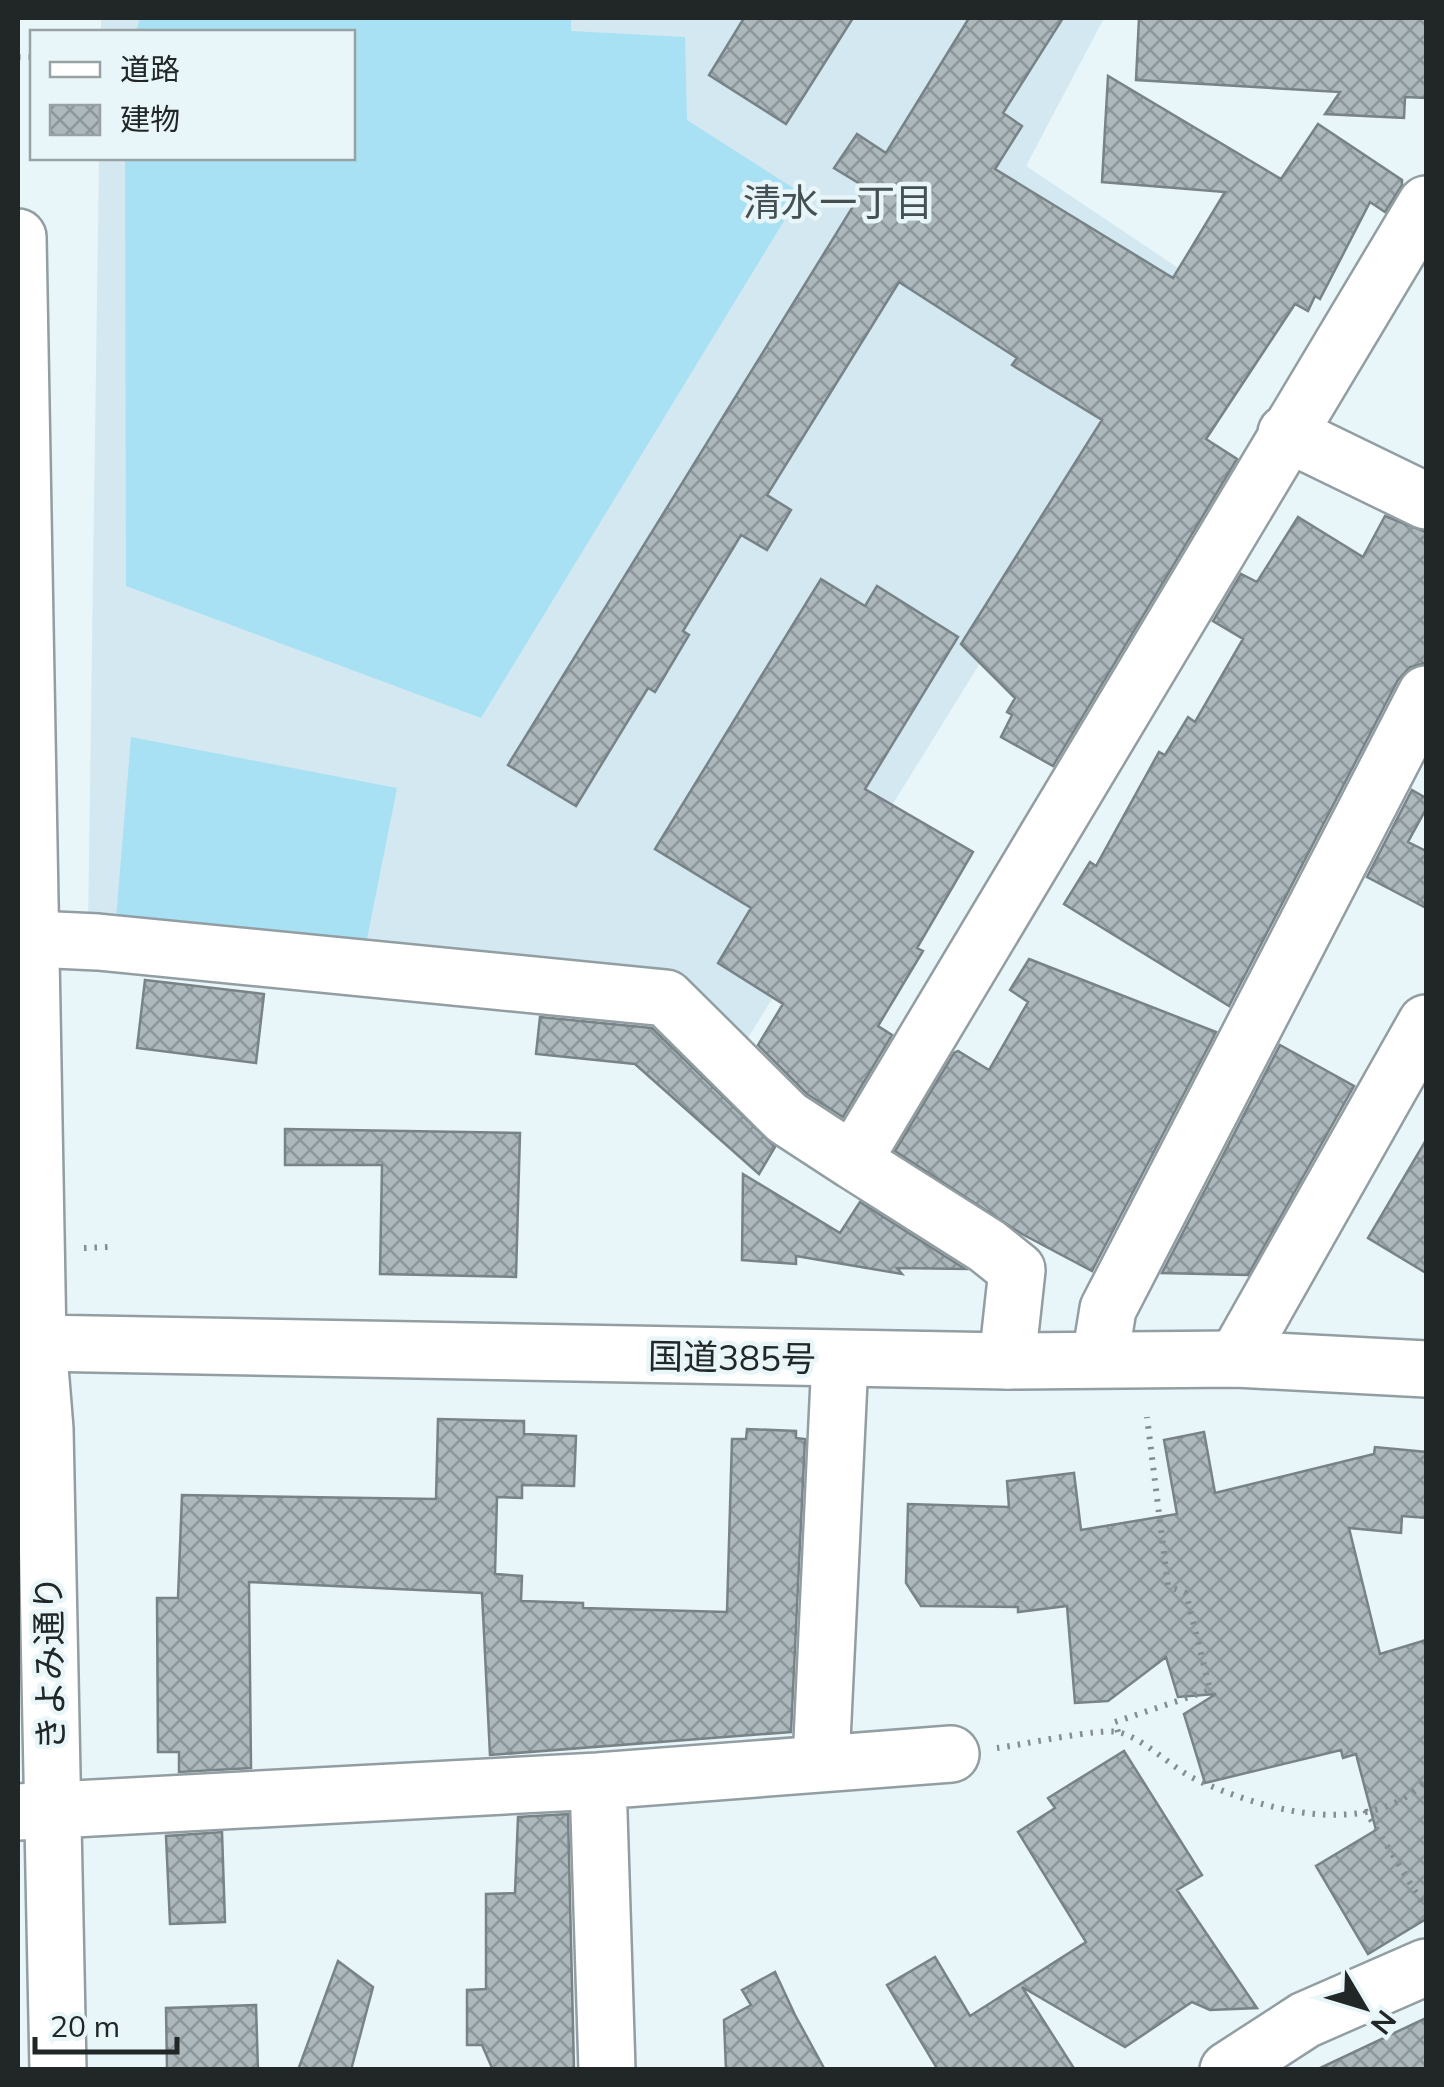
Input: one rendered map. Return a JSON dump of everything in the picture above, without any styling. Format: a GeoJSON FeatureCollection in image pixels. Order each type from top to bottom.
{"type":"FeatureCollection","features":[{"type":"Feature","properties":{"kind":"main road"},"geometry":{"type":"LineString","coordinates":[[853,1161],[1426,204]]}},
{"type":"Feature","properties":{"kind":"main road","name":"きよみ通り"},"geometry":{"type":"LineString","coordinates":[[18,236],[24,881],[33,939],[28,1342],[44,1430],[35,1811],[58,2070]]}},
{"type":"Feature","properties":{"kind":"main road"},"geometry":{"type":"LineString","coordinates":[[1286,433],[1426,501]]}},
{"type":"Feature","properties":{"kind":"main road"},"geometry":{"type":"LineString","coordinates":[[1100,1358],[1108,1308],[1426,694]]}},
{"type":"Feature","properties":{"kind":"main road"},"geometry":{"type":"LineString","coordinates":[[33,939],[98,942],[666,998],[788,1118],[1018,1270],[1007,1361]]}},
{"type":"Feature","properties":{"kind":"main road"},"geometry":{"type":"LineString","coordinates":[[1236,1359],[1426,1023]]}},
{"type":"Feature","properties":{"kind":"main road","name":"国道385号"},"geometry":{"type":"LineString","coordinates":[[28,1342],[840,1359],[1236,1359],[1426,1369]]}},
{"type":"Feature","properties":{"kind":"main road"},"geometry":{"type":"LineString","coordinates":[[821,1762],[840,1359]]}},
{"type":"Feature","properties":{"kind":"main road"},"geometry":{"type":"LineString","coordinates":[[35,1811],[598,1781],[950,1754]]}},
{"type":"Feature","properties":{"kind":"main road"},"geometry":{"type":"LineString","coordinates":[[598,1781],[607,2070]]}},
{"type":"Feature","properties":{"kind":"main road"},"geometry":{"type":"LineString","coordinates":[[1228,2070],[1305,2020],[1426,1967]]}},
{"type":"Feature","properties":{"kind":"path"},"geometry":{"type":"LineString","coordinates":[[1118,1732],[1115,1722],[1210,1690],[1186,1593],[1168,1586],[1146,1417]]}},
{"type":"Feature","properties":{"kind":"path"},"geometry":{"type":"LineString","coordinates":[[950,1754],[1118,1732],[1196,1780],[1284,1810],[1335,1818],[1413,1794],[1426,1781]]}},
{"type":"Feature","properties":{"kind":"path"},"geometry":{"type":"LineString","coordinates":[[1364,1810],[1426,1909]]}},
{"type":"Feature","properties":{"kind":"shaded area"},"geometry":{"type":"Polygon","coordinates":[[[101,18],[1104,18],[1026,166],[1211,290],[738,1054],[664,975],[88,931],[99,160],[355,160],[355,30],[101,30],[101,18]]]}},
{"type":"Feature","properties":{"kind":"shaded area"},"geometry":{"type":"Polygon","coordinates":[[[140,18],[571,18],[571,31],[685,37],[687,120],[801,193],[481,718],[126,586],[125,160],[355,160],[355,30],[137,30],[140,18]]]}},
{"type":"Feature","properties":{"kind":"shaded area"},"geometry":{"type":"Polygon","coordinates":[[[131,737],[397,788],[365,949],[116,919],[131,737]]]}},
{"type":"Feature","properties":{"kind":"building"},"geometry":{"type":"Polygon","coordinates":[[[744,18],[853,18],[786,124],[709,75],[744,18]]]}},
{"type":"Feature","properties":{"kind":"building"},"geometry":{"type":"Polygon","coordinates":[[[969,18],[1063,18],[1003,113],[1022,126],[995,169],[1173,278],[1225,192],[1102,182],[1108,76],[1281,179],[1318,124],[1402,180],[1402,185],[1385,212],[1370,202],[1320,299],[1315,296],[1308,311],[1295,304],[1206,439],[1237,459],[1053,766],[1001,737],[1015,698],[961,644],[1102,420],[1012,365],[1017,358],[899,282],[767,495],[791,510],[767,550],[741,535],[683,631],[689,635],[655,692],[648,688],[576,806],[508,765],[865,187],[834,168],[857,134],[886,153],[969,18]]]}},
{"type":"Feature","properties":{"kind":"building"},"geometry":{"type":"Polygon","coordinates":[[[1139,18],[1426,18],[1426,98],[1405,97],[1404,118],[1325,114],[1340,92],[1136,80],[1139,18]]]}},
{"type":"Feature","properties":{"kind":"building"},"geometry":{"type":"Polygon","coordinates":[[[1385,516],[1426,532],[1426,663],[1410,667],[1398,680],[1229,1006],[1064,904],[1090,862],[1096,866],[1159,752],[1165,755],[1188,717],[1195,722],[1243,639],[1213,621],[1241,574],[1257,582],[1298,517],[1363,557],[1385,516]]]}},
{"type":"Feature","properties":{"kind":"building"},"geometry":{"type":"Polygon","coordinates":[[[821,579],[865,606],[877,586],[958,637],[865,789],[973,852],[917,948],[923,951],[878,1026],[892,1035],[843,1117],[807,1094],[758,1045],[783,1004],[718,963],[751,908],[655,849],[821,579]]]}},
{"type":"Feature","properties":{"kind":"building"},"geometry":{"type":"Polygon","coordinates":[[[1412,790],[1426,798],[1426,809],[1408,842],[1426,851],[1426,908],[1367,877],[1412,790]]]}},
{"type":"Feature","properties":{"kind":"building"},"geometry":{"type":"Polygon","coordinates":[[[1029,959],[1216,1032],[1092,1271],[1022,1234],[895,1151],[954,1053],[958,1051],[989,1070],[1028,1002],[1010,990],[1029,959]]]}},
{"type":"Feature","properties":{"kind":"building"},"geometry":{"type":"Polygon","coordinates":[[[145,980],[264,994],[256,1063],[137,1048],[145,980]]]}},
{"type":"Feature","properties":{"kind":"building"},"geometry":{"type":"Polygon","coordinates":[[[540,1017],[652,1028],[775,1147],[759,1174],[635,1064],[536,1054],[540,1017]]]}},
{"type":"Feature","properties":{"kind":"building"},"geometry":{"type":"Polygon","coordinates":[[[1280,1045],[1354,1086],[1248,1275],[1162,1273],[1280,1045]]]}},
{"type":"Feature","properties":{"kind":"building"},"geometry":{"type":"Polygon","coordinates":[[[285,1129],[520,1133],[516,1277],[380,1274],[382,1165],[285,1165],[285,1129]]]}},
{"type":"Feature","properties":{"kind":"building"},"geometry":{"type":"Polygon","coordinates":[[[1426,1140],[1426,1273],[1368,1238],[1426,1140]]]}},
{"type":"Feature","properties":{"kind":"building"},"geometry":{"type":"Polygon","coordinates":[[[743,1174],[840,1233],[860,1202],[965,1269],[897,1268],[902,1274],[796,1256],[796,1264],[742,1260],[743,1174]]]}},
{"type":"Feature","properties":{"kind":"building"},"geometry":{"type":"Polygon","coordinates":[[[438,1419],[524,1421],[524,1434],[576,1436],[574,1486],[522,1485],[522,1498],[497,1497],[495,1574],[522,1576],[521,1601],[583,1603],[583,1608],[727,1612],[732,1439],[746,1439],[747,1429],[796,1431],[796,1438],[805,1439],[791,1732],[490,1755],[482,1593],[249,1582],[251,1768],[179,1772],[179,1752],[158,1752],[157,1598],[178,1598],[182,1495],[436,1499],[438,1419]]]}},
{"type":"Feature","properties":{"kind":"building"},"geometry":{"type":"Polygon","coordinates":[[[1204,1432],[1215,1493],[1374,1454],[1375,1447],[1426,1452],[1426,1518],[1402,1516],[1401,1533],[1349,1528],[1380,1654],[1426,1640],[1426,1919],[1368,1954],[1316,1866],[1376,1830],[1356,1754],[1343,1758],[1341,1750],[1205,1783],[1184,1714],[1216,1694],[1178,1697],[1166,1657],[1108,1701],[1075,1703],[1067,1606],[1018,1612],[1018,1607],[921,1606],[906,1583],[908,1504],[1009,1507],[1007,1481],[1074,1473],[1081,1530],[1177,1514],[1164,1440],[1204,1432]]]}},
{"type":"Feature","properties":{"kind":"building"},"geometry":{"type":"Polygon","coordinates":[[[1124,1751],[1202,1875],[1177,1890],[1257,2008],[1210,2010],[1192,2002],[1125,2047],[1022,1987],[1075,2070],[938,2070],[887,1985],[935,1957],[970,2016],[1086,1942],[1018,1832],[1055,1808],[1048,1798],[1124,1751]]]}},
{"type":"Feature","properties":{"kind":"building"},"geometry":{"type":"Polygon","coordinates":[[[568,1814],[574,2070],[493,2070],[482,2045],[467,2045],[467,1990],[486,1989],[486,1894],[515,1893],[518,1817],[568,1814]]]}},
{"type":"Feature","properties":{"kind":"building"},"geometry":{"type":"Polygon","coordinates":[[[222,1832],[225,1922],[170,1924],[166,1836],[222,1832]]]}},
{"type":"Feature","properties":{"kind":"building"},"geometry":{"type":"Polygon","coordinates":[[[338,1961],[373,1987],[351,2070],[298,2070],[338,1961]]]}},
{"type":"Feature","properties":{"kind":"building"},"geometry":{"type":"Polygon","coordinates":[[[775,1972],[825,2070],[726,2070],[724,2020],[751,2005],[742,1990],[775,1972]]]}},
{"type":"Feature","properties":{"kind":"building"},"geometry":{"type":"Polygon","coordinates":[[[256,2005],[258,2070],[167,2070],[166,2008],[256,2005]]]}},
{"type":"Feature","properties":{"kind":"building"},"geometry":{"type":"Polygon","coordinates":[[[1426,2018],[1426,2070],[1316,2070],[1426,2018]]]}},
{"type":"Feature","properties":{"kind":"district","name":"清水一丁目"},"geometry":{"type":"Point","coordinates":[838,202]}}]}
